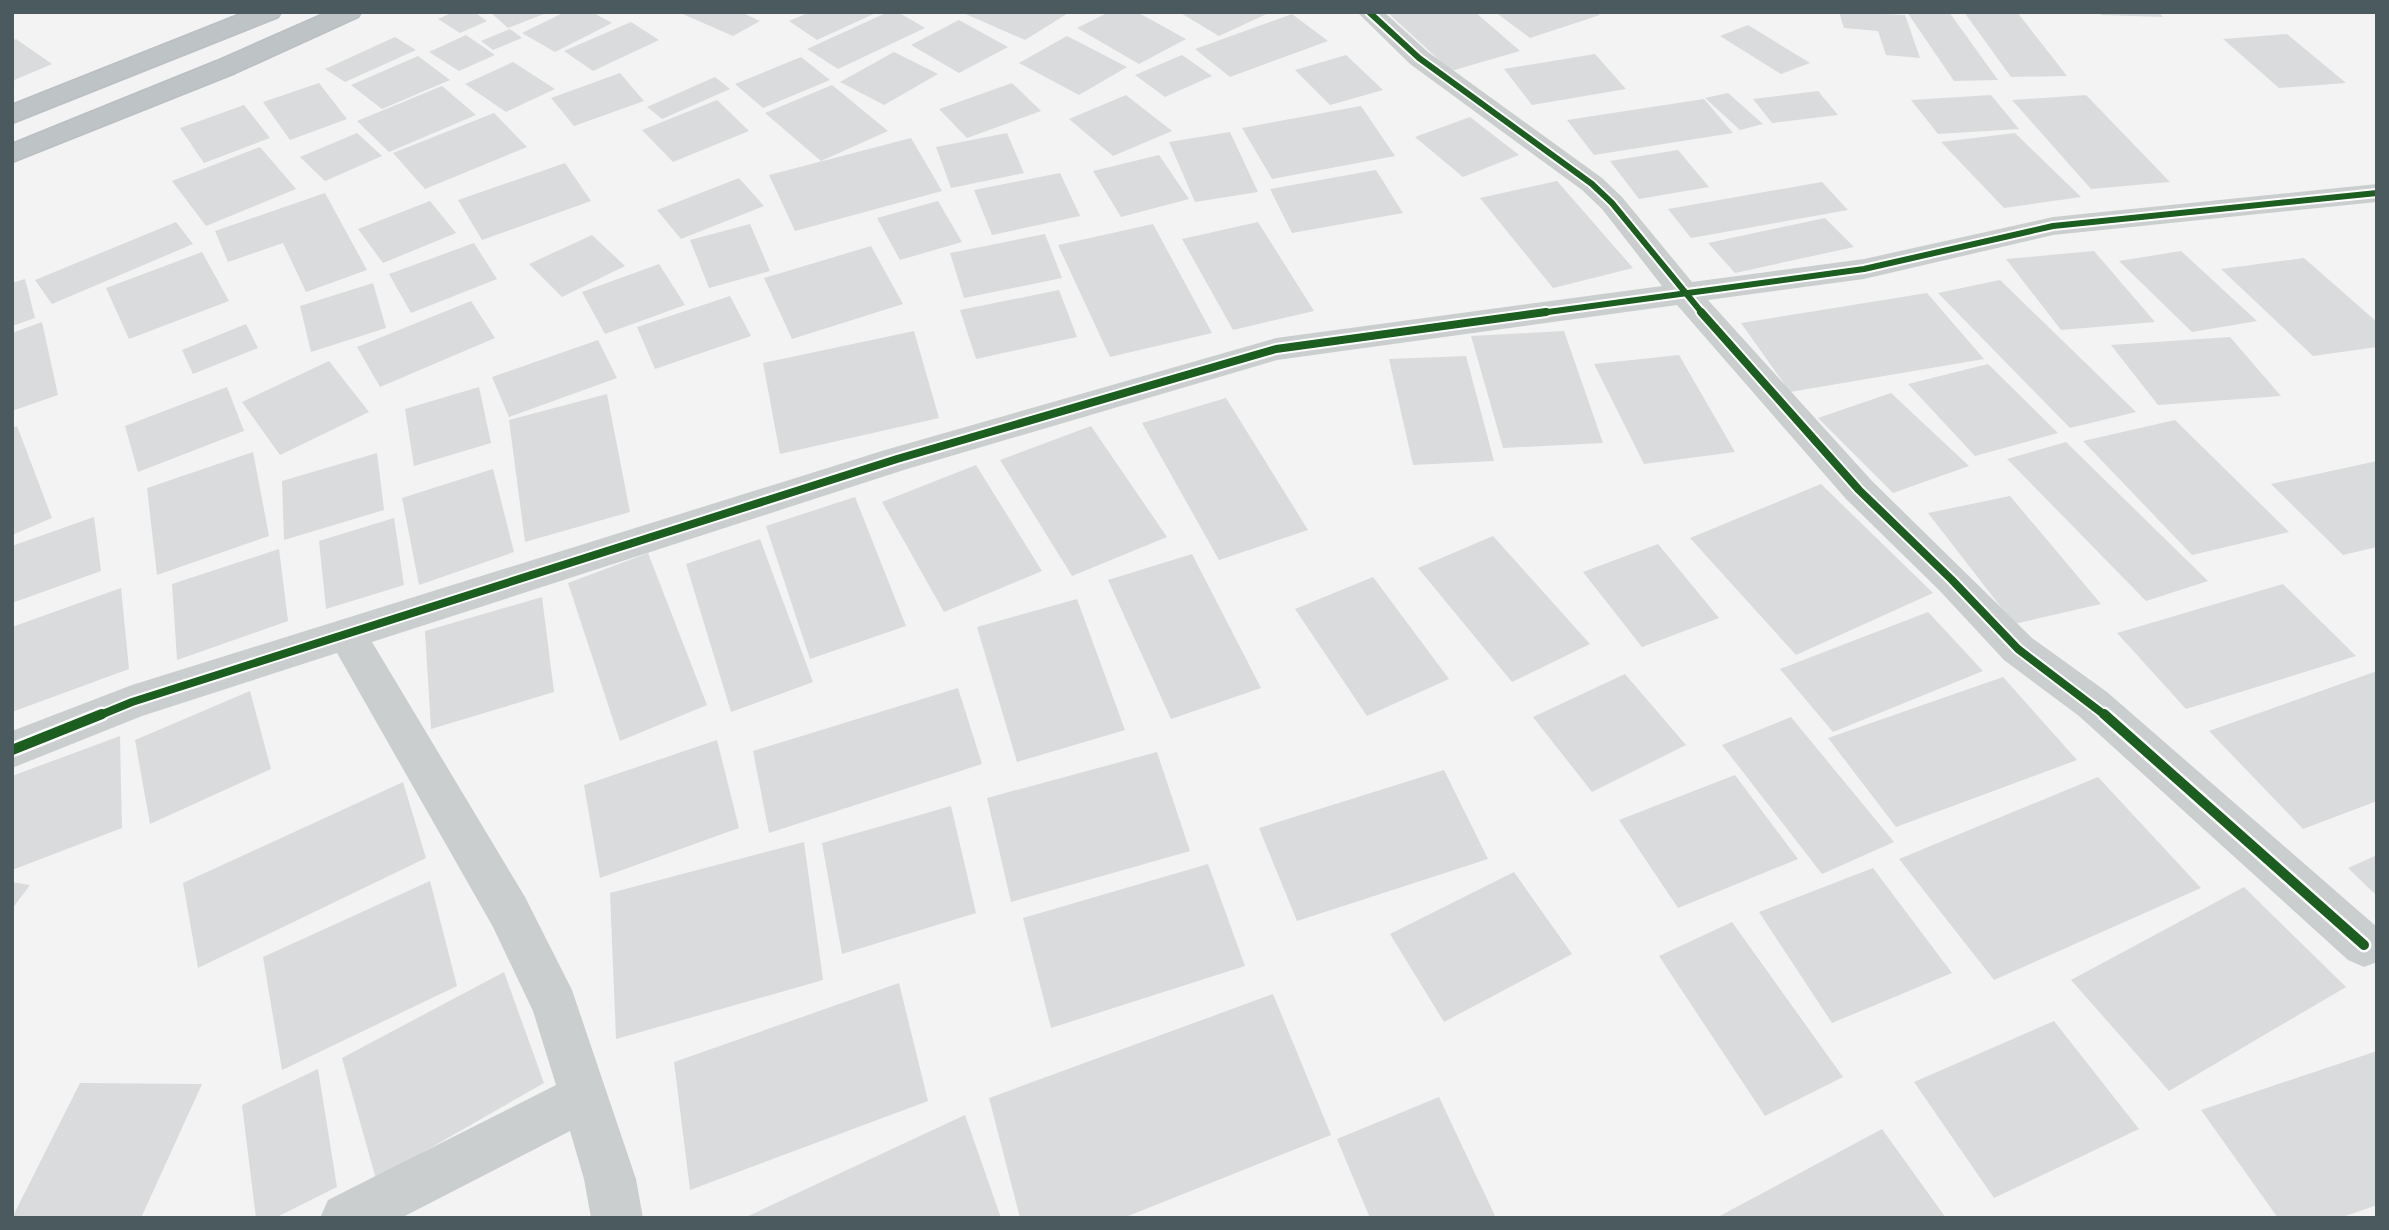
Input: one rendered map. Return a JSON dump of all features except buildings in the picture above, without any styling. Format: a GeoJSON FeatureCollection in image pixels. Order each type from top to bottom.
{"type":"FeatureCollection","features":[{"type":"Feature","properties":{"kind":"highway"},"geometry":{"type":"LineString","coordinates":[[12,115],[269,12]]}},
{"type":"Feature","properties":{"kind":"highway"},"geometry":{"type":"LineString","coordinates":[[12,154],[226,67],[349,12]]}},
{"type":"Feature","properties":{"kind":"street"},"geometry":{"type":"LineString","coordinates":[[1369,12],[1419,58],[1592,184],[1612,203],[1686,295],[1859,490],[1952,580],[2018,649],[2093,704],[2364,944]]}},
{"type":"Feature","properties":{"kind":"street"},"geometry":{"type":"LineString","coordinates":[[12,750],[132,702],[897,460],[1276,349],[1864,269],[2053,226],[2377,193]]}},
{"type":"Feature","properties":{"kind":"street"},"geometry":{"type":"LineString","coordinates":[[347,634],[509,912],[555,1006],[610,1179],[617,1218]]}},
{"type":"Feature","properties":{"kind":"street"},"geometry":{"type":"LineString","coordinates":[[346,1218],[584,1097]]}},
{"type":"Feature","properties":{"kind":"cycle path"},"geometry":{"type":"LineString","coordinates":[[1369,12],[1419,58],[1592,184],[1612,203],[1686,295],[1802,428],[1859,490],[1952,580],[2018,649],[2093,704],[2364,945]]}},
{"type":"Feature","properties":{"kind":"cycle path"},"geometry":{"type":"LineString","coordinates":[[12,750],[132,702],[897,459],[1276,349],[1864,269],[2053,226],[2377,193]]}}]}
